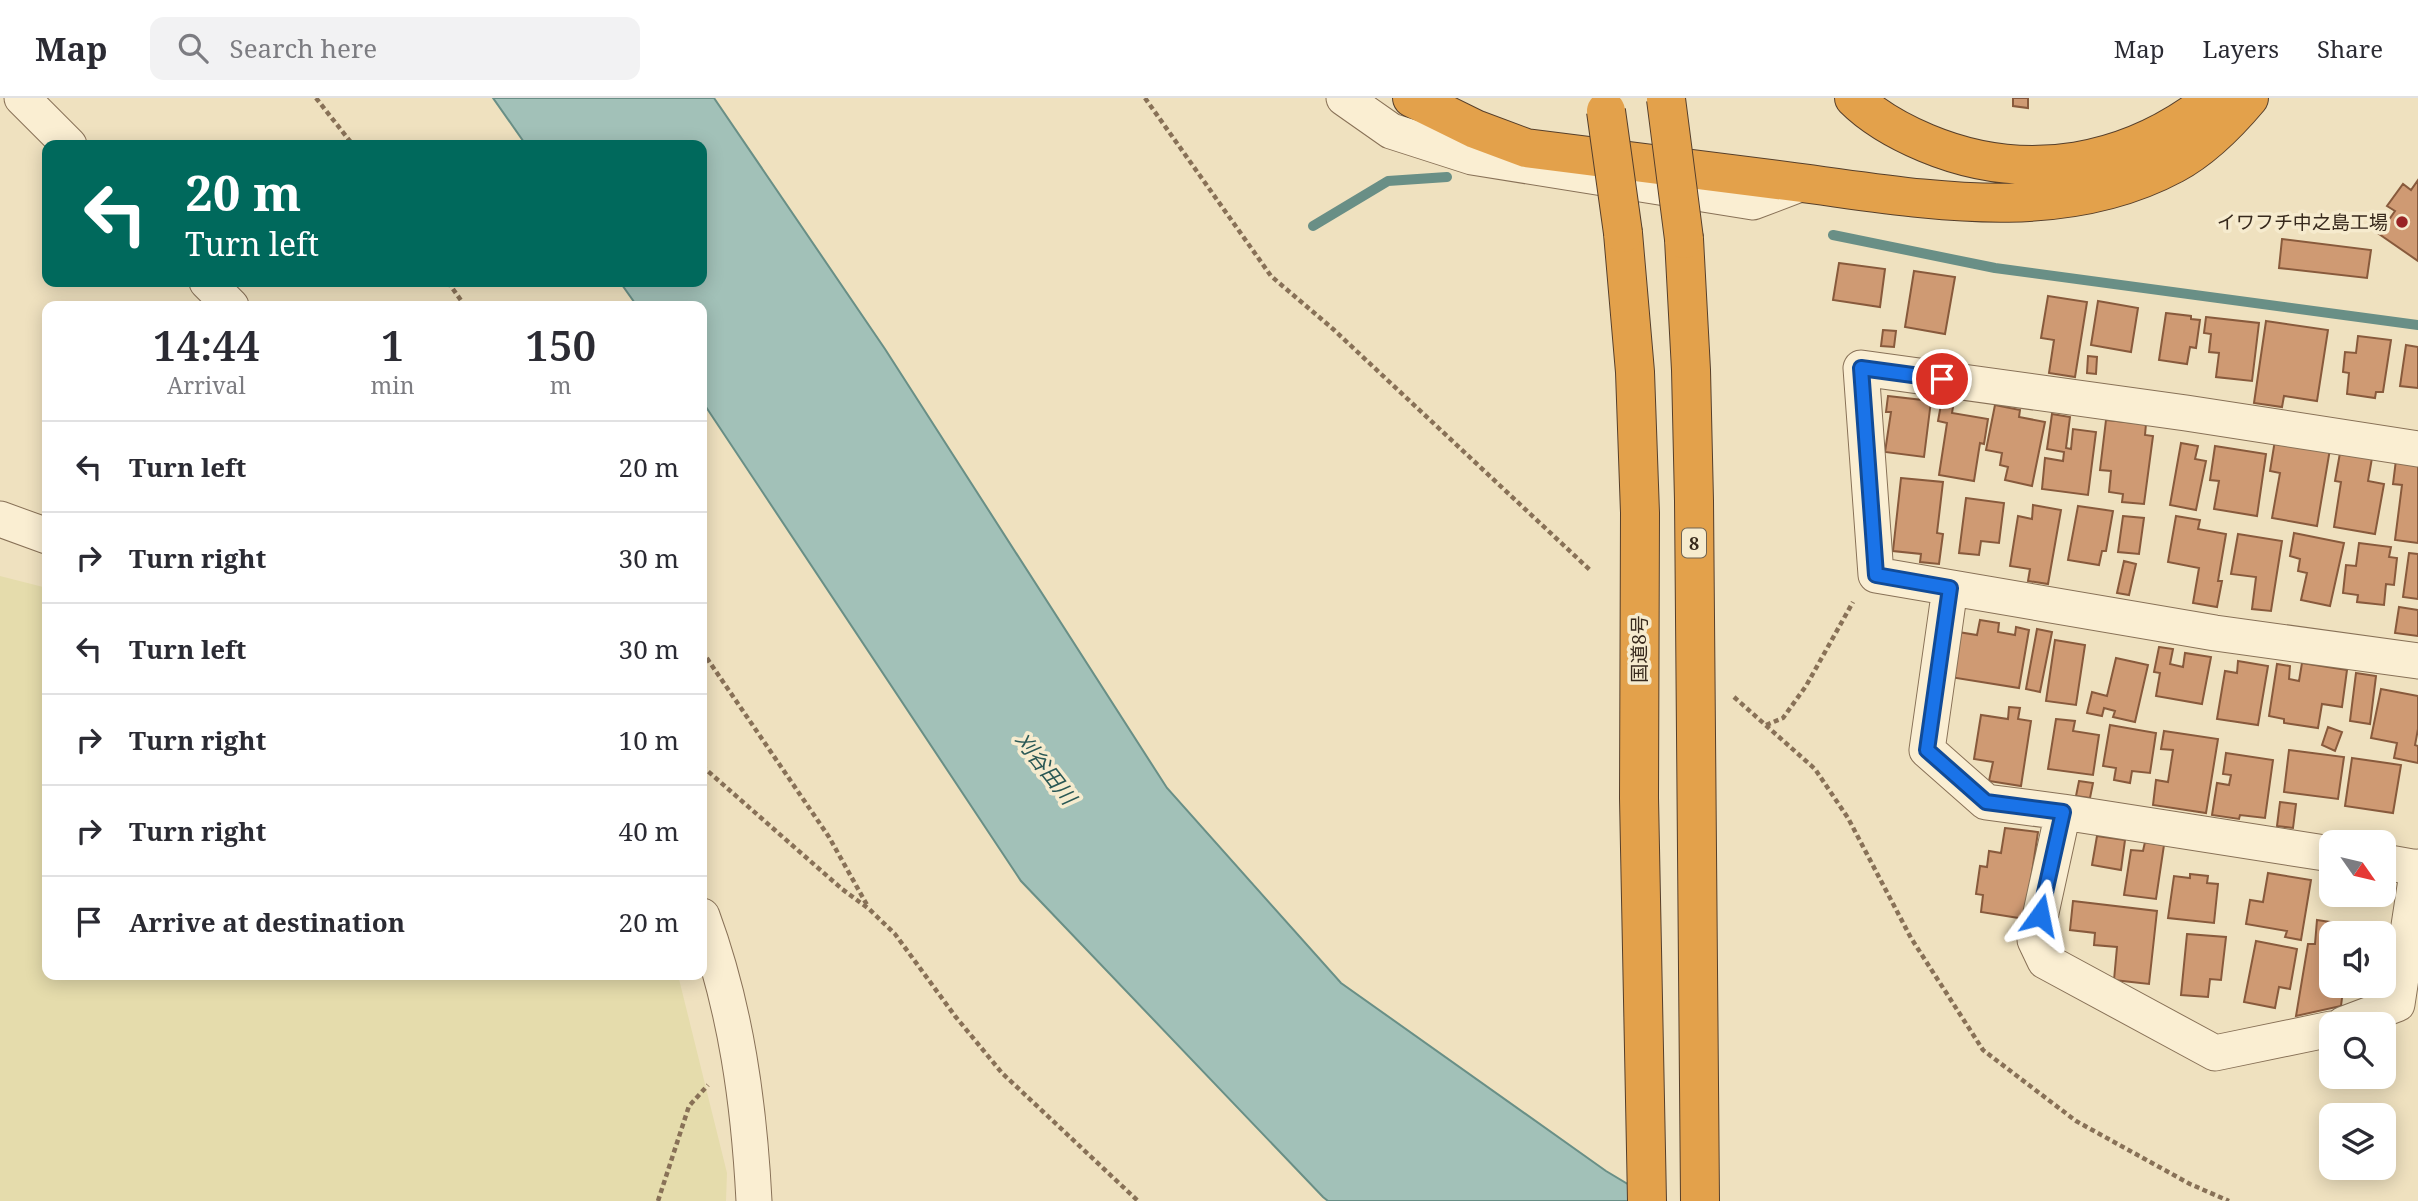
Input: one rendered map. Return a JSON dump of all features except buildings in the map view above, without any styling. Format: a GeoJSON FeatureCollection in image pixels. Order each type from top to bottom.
{"type":"FeatureCollection","features":[{"type":"Feature","properties":{"kind":"highway"},"geometry":{"type":"LineString","coordinates":[[1412,98],[1475,129],[1526,148],[1927,199],[2024,203],[2070,199],[2110,190],[2174,164],[2204,143],[2249,98]]}},
{"type":"Feature","properties":{"kind":"highway","name":"8"},"geometry":{"type":"LineString","coordinates":[[1666,98],[1684,239],[1691,370],[1700,1201]]}},
{"type":"Feature","properties":{"kind":"highway"},"geometry":{"type":"LineString","coordinates":[[1854,98],[1886,123],[1941,149],[1997,163],[2030,166],[2091,159],[2128,148],[2161,135],[2191,117],[2214,98]]}},
{"type":"Feature","properties":{"kind":"highway","name":"国道8号"},"geometry":{"type":"LineString","coordinates":[[1605,104],[1622,233],[1635,372],[1640,513],[1639,798],[1647,1201]]}},
{"type":"Feature","properties":{"kind":"street"},"geometry":{"type":"LineString","coordinates":[[22,98],[64,140]]}},
{"type":"Feature","properties":{"kind":"street"},"geometry":{"type":"LineString","coordinates":[[1344,98],[1391,131],[1472,157],[1753,202],[1803,183]]}},
{"type":"Feature","properties":{"kind":"street"},"geometry":{"type":"LineString","coordinates":[[211,287],[226,301]]}},
{"type":"Feature","properties":{"kind":"street"},"geometry":{"type":"LineString","coordinates":[[2418,449],[2186,413],[1861,368],[1876,575],[2215,634],[2418,661]]}},
{"type":"Feature","properties":{"kind":"street"},"geometry":{"type":"LineString","coordinates":[[0,519],[42,534]]}},
{"type":"Feature","properties":{"kind":"street"},"geometry":{"type":"LineString","coordinates":[[1950,588],[1927,750],[1986,802],[2319,852]]}},
{"type":"Feature","properties":{"kind":"street"},"geometry":{"type":"LineString","coordinates":[[2063,812],[2035,940],[2045,961],[2215,1053],[2319,1031]]}},
{"type":"Feature","properties":{"kind":"street"},"geometry":{"type":"LineString","coordinates":[[2376,1012],[2397,1004],[2418,867],[2396,864]]}},
{"type":"Feature","properties":{"kind":"street"},"geometry":{"type":"LineString","coordinates":[[707,930],[741,1061],[750,1131],[754,1201]]}},
{"type":"Feature","properties":{"kind":"path"},"geometry":{"type":"LineString","coordinates":[[316,98],[349,140]]}},
{"type":"Feature","properties":{"kind":"path"},"geometry":{"type":"LineString","coordinates":[[1144,98],[1271,276],[1333,329],[1590,570]]}},
{"type":"Feature","properties":{"kind":"path"},"geometry":{"type":"LineString","coordinates":[[1766,725],[1783,718],[1806,686],[1856,596],[1876,575]]}},
{"type":"Feature","properties":{"kind":"path"},"geometry":{"type":"LineString","coordinates":[[707,658],[829,837],[869,909]]}},
{"type":"Feature","properties":{"kind":"path"},"geometry":{"type":"LineString","coordinates":[[1731,694],[1815,769],[1848,818],[1910,938],[1983,1050],[2077,1121],[2190,1184],[2229,1201]]}},
{"type":"Feature","properties":{"kind":"path"},"geometry":{"type":"LineString","coordinates":[[707,770],[895,934],[955,1016],[1002,1073],[1138,1201]]}},
{"type":"Feature","properties":{"kind":"path"},"geometry":{"type":"LineString","coordinates":[[658,1201],[689,1106],[710,1082],[741,1061]]}},
{"type":"Feature","properties":{"kind":"shaded area"},"geometry":{"type":"Polygon","coordinates":[[[0,576],[42,587],[42,980],[679,980],[727,1173],[726,1201],[0,1201],[0,576]]]}},
{"type":"Feature","properties":{"kind":"water","name":"刈谷田川"},"geometry":{"type":"Polygon","coordinates":[[[493,98],[714,98],[885,349],[1167,788],[1341,983],[1606,1171],[1656,1201],[1328,1201],[1323,1197],[1021,881],[707,409],[707,301],[633,301],[624,287],[707,287],[707,140],[522,140],[493,98]]]}},
{"type":"Feature","properties":{"kind":"waterway"},"geometry":{"type":"LineString","coordinates":[[1313,226],[1388,181],[1447,177]]}},
{"type":"Feature","properties":{"kind":"waterway"},"geometry":{"type":"LineString","coordinates":[[1833,235],[1995,268],[2418,325]]}},
{"type":"Feature","properties":{"kind":"place","name":"イワフチ中之島工場"},"geometry":{"type":"Point","coordinates":[2402,222]}},
{"type":"Feature","properties":{"kind":"route"},"geometry":{"type":"LineString","coordinates":[[1942,379],[1861,368],[1876,575],[1950,588],[1927,750],[1986,802],[2063,812],[2040,915]]}}]}
